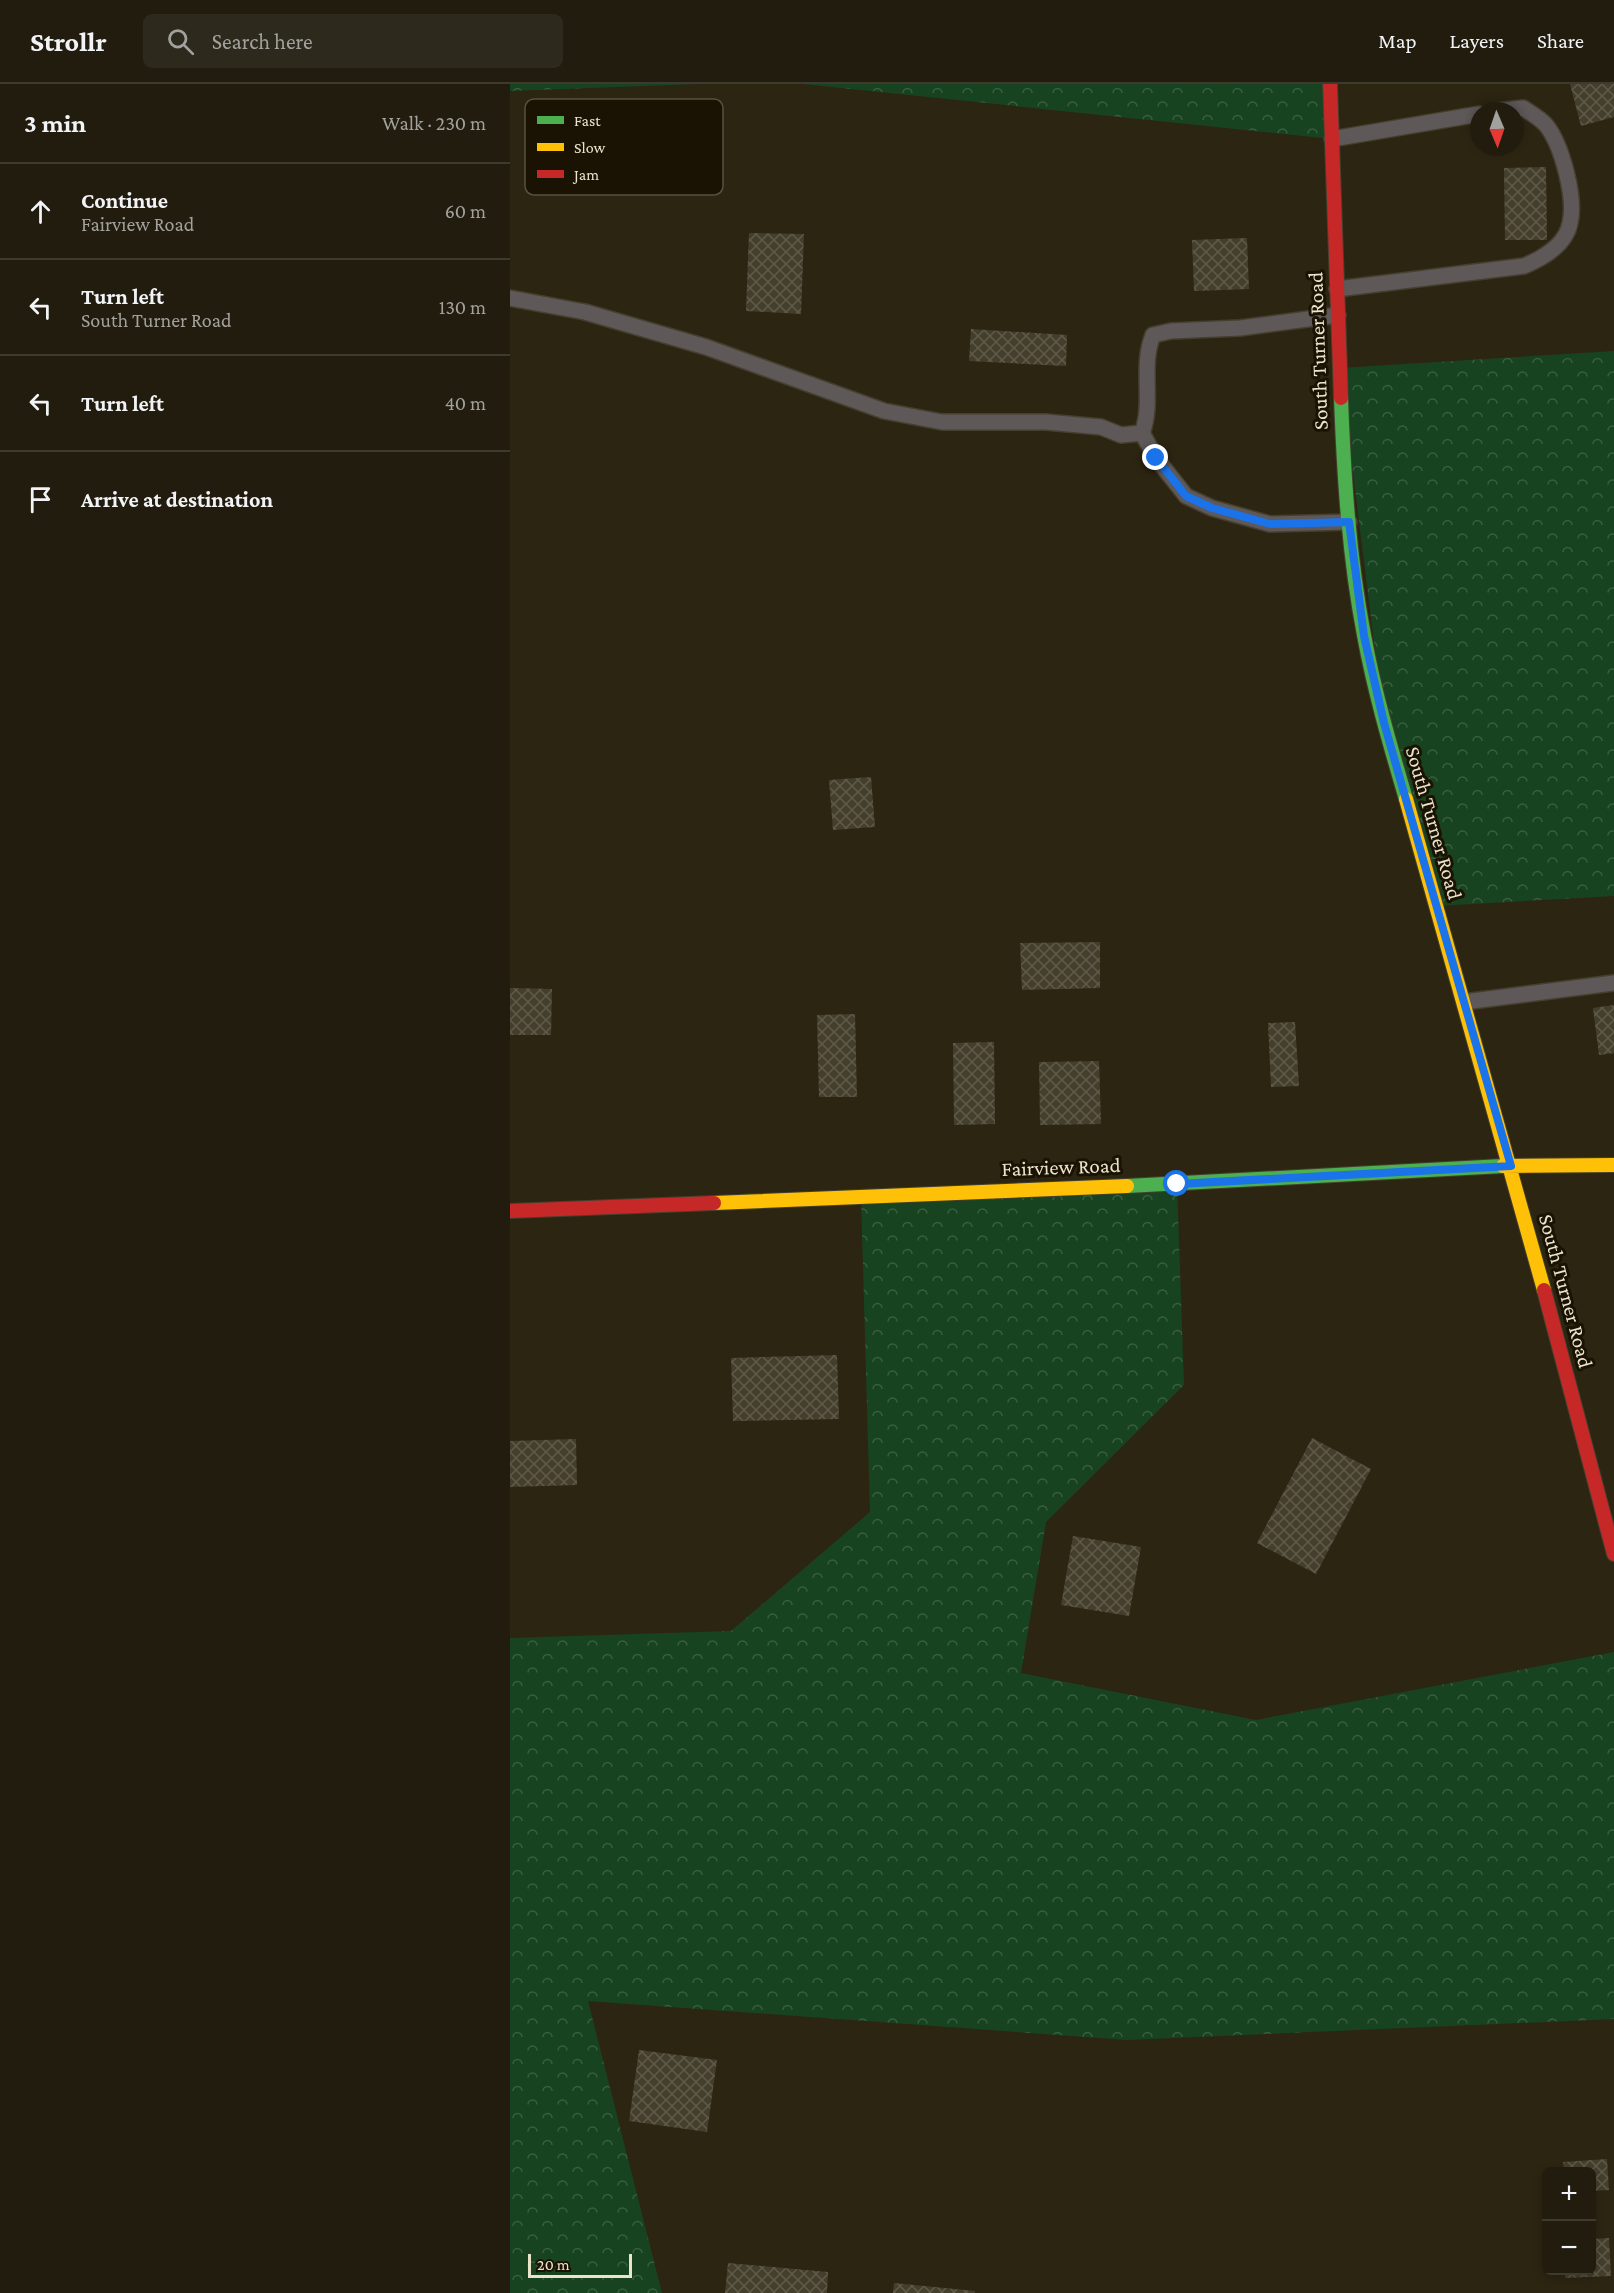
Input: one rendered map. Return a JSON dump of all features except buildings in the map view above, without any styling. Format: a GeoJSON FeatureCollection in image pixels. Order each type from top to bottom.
{"type":"FeatureCollection","features":[{"type":"Feature","properties":{"kind":"street","name":"South Turner Road"},"geometry":{"type":"LineString","coordinates":[[1330,84],[1342,431],[1349,522],[1364,636],[1384,723],[1511,1166],[1614,1554]]}},
{"type":"Feature","properties":{"kind":"street","name":"Fairview Road"},"geometry":{"type":"LineString","coordinates":[[510,1211],[1262,1180],[1511,1166],[1614,1165]]}},
{"type":"Feature","properties":{"kind":"lane"},"geometry":{"type":"LineString","coordinates":[[1337,289],[1524,266],[1544,258],[1560,243],[1570,224],[1570,194],[1558,146],[1545,124],[1524,108]]}},
{"type":"Feature","properties":{"kind":"lane"},"geometry":{"type":"LineString","coordinates":[[1332,139],[1470,116]]}},
{"type":"Feature","properties":{"kind":"lane"},"geometry":{"type":"LineString","coordinates":[[510,298],[585,312],[706,347],[884,411],[942,422],[1046,422],[1101,427],[1121,435],[1142,433]]}},
{"type":"Feature","properties":{"kind":"lane"},"geometry":{"type":"LineString","coordinates":[[1338,315],[1240,328],[1171,331],[1153,335],[1147,350],[1146,422],[1142,433],[1156,458],[1186,496],[1212,508],[1270,524],[1349,522]]}},
{"type":"Feature","properties":{"kind":"lane"},"geometry":{"type":"LineString","coordinates":[[1464,1002],[1614,983]]}},
{"type":"Feature","properties":{"kind":"lane"},"geometry":{"type":"LineString","coordinates":[[1606,1517],[1614,1499]]}},
{"type":"Feature","properties":{"kind":"green space"},"geometry":{"type":"Polygon","coordinates":[[[510,84],[696,84],[510,91],[510,84]]]}},
{"type":"Feature","properties":{"kind":"green space"},"geometry":{"type":"Polygon","coordinates":[[[803,84],[1330,84],[1332,139],[803,84]]]}},
{"type":"Feature","properties":{"kind":"green space"},"geometry":{"type":"Polygon","coordinates":[[[1614,351],[1614,896],[1436,906],[1384,723],[1340,368],[1614,351]]]}},
{"type":"Feature","properties":{"kind":"green space"},"geometry":{"type":"Polygon","coordinates":[[[1177,1184],[1184,1385],[1046,1522],[1021,1673],[1256,1720],[1614,1652],[1614,2019],[1127,2040],[588,2001],[662,2293],[510,2293],[510,1638],[731,1631],[870,1512],[861,1197],[1177,1184]]]}},
{"type":"Feature","properties":{"kind":"traffic: fast"},"geometry":{"type":"LineString","coordinates":[[1341,398],[1354,576],[1377,697],[1406,799]]}},
{"type":"Feature","properties":{"kind":"traffic: fast"},"geometry":{"type":"LineString","coordinates":[[1127,1186],[1503,1166]]}},
{"type":"Feature","properties":{"kind":"traffic: slow"},"geometry":{"type":"LineString","coordinates":[[1406,799],[1544,1290]]}},
{"type":"Feature","properties":{"kind":"traffic: slow"},"geometry":{"type":"LineString","coordinates":[[1503,1166],[1614,1165]]}},
{"type":"Feature","properties":{"kind":"traffic: slow"},"geometry":{"type":"LineString","coordinates":[[714,1203],[1127,1186]]}},
{"type":"Feature","properties":{"kind":"traffic: jam"},"geometry":{"type":"LineString","coordinates":[[1330,84],[1341,398]]}},
{"type":"Feature","properties":{"kind":"traffic: jam"},"geometry":{"type":"LineString","coordinates":[[510,1211],[714,1203]]}},
{"type":"Feature","properties":{"kind":"traffic: jam"},"geometry":{"type":"LineString","coordinates":[[1544,1290],[1614,1554]]}},
{"type":"Feature","properties":{"kind":"route"},"geometry":{"type":"LineString","coordinates":[[1156,458],[1186,496],[1212,508],[1270,524],[1349,522],[1350,546],[1364,636],[1384,723],[1511,1166],[1177,1184]]}}]}
